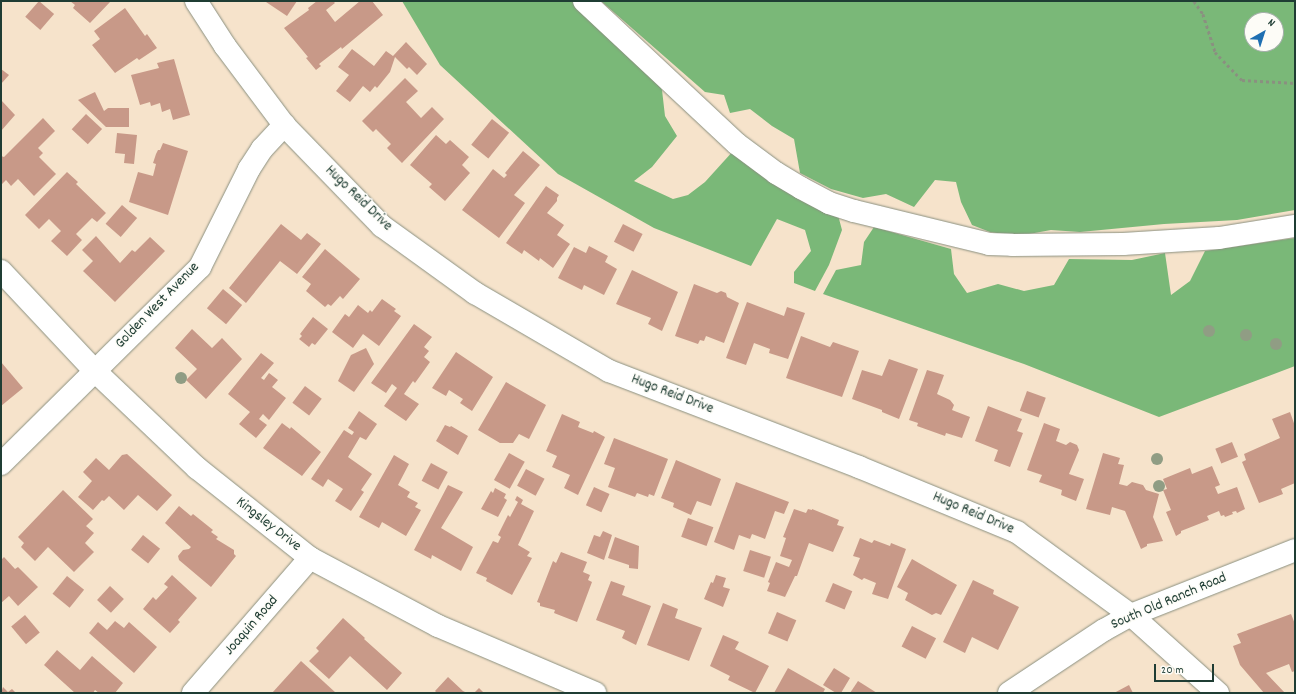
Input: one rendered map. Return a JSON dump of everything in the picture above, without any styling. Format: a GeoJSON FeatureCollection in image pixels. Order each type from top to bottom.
{"type":"FeatureCollection","features":[{"type":"Feature","properties":{"kind":"street","name":"Hugo Reid Drive"},"geometry":{"type":"LineString","coordinates":[[196,1],[225,46],[284,125],[382,226],[475,293],[610,371],[859,467],[1017,532],[1131,615],[1218,693]]}},
{"type":"Feature","properties":{"kind":"street"},"geometry":{"type":"LineString","coordinates":[[584,1],[737,144],[776,173],[801,188],[829,203],[854,211],[989,244],[1012,245],[1123,244],[1219,238],[1295,226]]}},
{"type":"Feature","properties":{"kind":"street","name":"Golden West Avenue"},"geometry":{"type":"LineString","coordinates":[[1,464],[200,267],[249,169],[262,149],[284,125]]}},
{"type":"Feature","properties":{"kind":"street","name":"Kingsley Drive"},"geometry":{"type":"LineString","coordinates":[[1,271],[95,371],[198,468],[310,558],[438,626],[587,692]]}},
{"type":"Feature","properties":{"kind":"street","name":"South Old Ranch Road"},"geometry":{"type":"LineString","coordinates":[[1009,693],[1104,630],[1131,615],[1295,550]]}},
{"type":"Feature","properties":{"kind":"street","name":"Joaquin Road"},"geometry":{"type":"LineString","coordinates":[[193,693],[310,558]]}},
{"type":"Feature","properties":{"kind":"path"},"geometry":{"type":"LineString","coordinates":[[1194,1],[1203,14],[1215,52],[1242,80],[1269,83],[1295,83]]}},
{"type":"Feature","properties":{"kind":"green space"},"geometry":{"type":"Polygon","coordinates":[[[402,1],[573,1],[659,83],[662,90],[665,116],[677,136],[652,167],[634,181],[673,199],[688,195],[705,182],[734,150],[838,215],[842,230],[829,265],[815,291],[794,283],[794,272],[811,251],[805,230],[777,219],[751,266],[654,228],[558,174],[440,65],[402,1]]]}},
{"type":"Feature","properties":{"kind":"green space"},"geometry":{"type":"Polygon","coordinates":[[[601,1],[1295,1],[1295,210],[1237,220],[1164,224],[1080,232],[1051,230],[1018,236],[990,232],[972,225],[961,202],[956,182],[935,180],[914,207],[886,194],[863,198],[831,189],[800,173],[794,139],[772,126],[750,109],[730,113],[724,95],[705,92],[601,1]]]}},
{"type":"Feature","properties":{"kind":"green space"},"geometry":{"type":"Polygon","coordinates":[[[874,227],[951,249],[954,274],[967,293],[998,284],[1024,291],[1054,285],[1069,259],[1132,260],[1165,253],[1171,295],[1190,281],[1205,251],[1295,238],[1295,366],[1159,417],[1024,364],[823,294],[836,270],[861,265],[864,242],[874,227]]]}},
{"type":"Feature","properties":{"kind":"building"},"geometry":{"type":"Polygon","coordinates":[[[39,1],[54,14],[40,30],[25,17],[39,1]]]}},
{"type":"Feature","properties":{"kind":"building"},"geometry":{"type":"Polygon","coordinates":[[[70,1],[111,1],[90,23],[73,8],[75,5],[70,1]]]}},
{"type":"Feature","properties":{"kind":"building"},"geometry":{"type":"Polygon","coordinates":[[[297,1],[287,16],[266,2],[297,1]]]}},
{"type":"Feature","properties":{"kind":"building"},"geometry":{"type":"Polygon","coordinates":[[[317,1],[333,1],[335,3],[326,10],[335,22],[360,1],[372,1],[383,15],[342,49],[341,47],[319,64],[321,66],[316,70],[306,58],[308,57],[284,28],[309,10],[308,8],[317,1]]]}},
{"type":"Feature","properties":{"kind":"building"},"geometry":{"type":"Polygon","coordinates":[[[125,8],[145,36],[147,34],[157,48],[139,60],[137,58],[115,73],[92,45],[100,39],[94,31],[125,8]]]}},
{"type":"Feature","properties":{"kind":"building"},"geometry":{"type":"Polygon","coordinates":[[[406,42],[427,64],[417,75],[409,67],[407,69],[395,57],[390,72],[377,88],[375,86],[370,92],[363,86],[350,102],[336,91],[349,75],[338,67],[352,49],[374,66],[386,51],[393,56],[406,42]]]}},
{"type":"Feature","properties":{"kind":"building"},"geometry":{"type":"Polygon","coordinates":[[[174,59],[190,115],[173,120],[170,109],[162,112],[160,103],[151,106],[150,102],[140,105],[131,75],[159,68],[157,63],[174,59]]]}},
{"type":"Feature","properties":{"kind":"building"},"geometry":{"type":"Polygon","coordinates":[[[1,69],[9,75],[1,84],[1,69]]]}},
{"type":"Feature","properties":{"kind":"building"},"geometry":{"type":"Polygon","coordinates":[[[405,78],[418,91],[406,102],[421,118],[432,107],[444,119],[402,163],[387,148],[391,144],[376,129],[373,132],[362,121],[405,78]]]}},
{"type":"Feature","properties":{"kind":"building"},"geometry":{"type":"Polygon","coordinates":[[[95,92],[104,111],[108,108],[129,108],[129,127],[106,127],[78,100],[95,92]]]}},
{"type":"Feature","properties":{"kind":"building"},"geometry":{"type":"Polygon","coordinates":[[[1,100],[15,115],[1,131],[1,100]]]}},
{"type":"Feature","properties":{"kind":"building"},"geometry":{"type":"Polygon","coordinates":[[[86,114],[102,129],[88,144],[72,129],[86,114]]]}},
{"type":"Feature","properties":{"kind":"building"},"geometry":{"type":"Polygon","coordinates":[[[43,118],[55,131],[38,148],[43,153],[39,157],[56,174],[34,196],[18,179],[11,186],[6,180],[1,185],[1,156],[4,157],[43,118]]]}},
{"type":"Feature","properties":{"kind":"building"},"geometry":{"type":"Polygon","coordinates":[[[492,119],[509,133],[488,158],[471,145],[492,119]]]}},
{"type":"Feature","properties":{"kind":"building"},"geometry":{"type":"Polygon","coordinates":[[[117,133],[137,135],[134,164],[124,163],[125,154],[115,153],[117,133]]]}},
{"type":"Feature","properties":{"kind":"building"},"geometry":{"type":"Polygon","coordinates":[[[436,135],[446,144],[450,140],[469,157],[462,165],[470,173],[445,201],[429,187],[432,184],[410,165],[436,135]]]}},
{"type":"Feature","properties":{"kind":"building"},"geometry":{"type":"Polygon","coordinates":[[[163,143],[188,151],[168,215],[129,202],[138,172],[153,176],[156,164],[153,163],[158,150],[160,150],[163,143]]]}},
{"type":"Feature","properties":{"kind":"building"},"geometry":{"type":"Polygon","coordinates":[[[523,151],[540,165],[514,195],[525,203],[499,238],[462,210],[493,169],[504,178],[507,175],[505,173],[523,151]]]}},
{"type":"Feature","properties":{"kind":"building"},"geometry":{"type":"Polygon","coordinates":[[[67,172],[78,182],[76,184],[106,213],[97,222],[92,218],[76,234],[82,240],[67,256],[51,241],[61,231],[49,219],[39,229],[25,215],[67,172]]]}},
{"type":"Feature","properties":{"kind":"building"},"geometry":{"type":"Polygon","coordinates":[[[546,186],[559,195],[557,201],[547,213],[564,225],[557,235],[570,244],[553,268],[540,258],[539,261],[524,250],[522,254],[506,243],[546,186]]]}},
{"type":"Feature","properties":{"kind":"building"},"geometry":{"type":"Polygon","coordinates":[[[122,205],[137,218],[121,237],[106,224],[122,205]]]}},
{"type":"Feature","properties":{"kind":"building"},"geometry":{"type":"Polygon","coordinates":[[[281,224],[301,240],[307,233],[321,244],[297,274],[280,261],[246,303],[229,288],[281,224]]]}},
{"type":"Feature","properties":{"kind":"building"},"geometry":{"type":"Polygon","coordinates":[[[623,224],[643,234],[634,252],[614,242],[623,224]]]}},
{"type":"Feature","properties":{"kind":"building"},"geometry":{"type":"Polygon","coordinates":[[[96,236],[120,263],[132,250],[135,252],[150,237],[165,251],[115,302],[83,271],[93,261],[82,250],[96,236]]]}},
{"type":"Feature","properties":{"kind":"building"},"geometry":{"type":"Polygon","coordinates":[[[589,246],[608,256],[605,262],[617,269],[604,295],[584,285],[582,290],[558,278],[574,247],[586,253],[589,246]]]}},
{"type":"Feature","properties":{"kind":"building"},"geometry":{"type":"Polygon","coordinates":[[[325,249],[360,279],[343,299],[340,296],[331,306],[328,304],[325,307],[306,291],[311,284],[302,277],[325,249]]]}},
{"type":"Feature","properties":{"kind":"building"},"geometry":{"type":"Polygon","coordinates":[[[632,270],[678,292],[662,331],[648,324],[651,318],[616,304],[632,270]]]}},
{"type":"Feature","properties":{"kind":"building"},"geometry":{"type":"Polygon","coordinates":[[[694,284],[717,293],[721,291],[726,293],[727,297],[739,303],[724,343],[706,336],[704,341],[700,340],[698,344],[675,336],[694,284]]]}},
{"type":"Feature","properties":{"kind":"building"},"geometry":{"type":"Polygon","coordinates":[[[223,289],[242,305],[226,324],[207,308],[223,289]]]}},
{"type":"Feature","properties":{"kind":"building"},"geometry":{"type":"Polygon","coordinates":[[[382,299],[396,309],[394,311],[401,316],[379,346],[363,334],[353,348],[332,332],[345,314],[349,317],[358,305],[368,313],[370,310],[372,312],[382,299]]]}},
{"type":"Feature","properties":{"kind":"building"},"geometry":{"type":"Polygon","coordinates":[[[747,302],[784,316],[787,307],[805,313],[788,359],[769,353],[770,349],[754,343],[746,365],[726,358],[747,302]]]}},
{"type":"Feature","properties":{"kind":"building"},"geometry":{"type":"Polygon","coordinates":[[[313,317],[328,329],[315,345],[312,343],[309,347],[299,339],[302,336],[300,334],[313,317]]]}},
{"type":"Feature","properties":{"kind":"building"},"geometry":{"type":"Polygon","coordinates":[[[414,324],[432,337],[424,347],[429,351],[424,357],[430,362],[415,383],[413,381],[404,394],[419,404],[406,421],[384,406],[397,388],[392,384],[386,393],[371,383],[414,324]]]}},
{"type":"Feature","properties":{"kind":"building"},"geometry":{"type":"Polygon","coordinates":[[[192,329],[212,348],[222,338],[242,359],[206,399],[186,380],[197,369],[175,348],[192,329]]]}},
{"type":"Feature","properties":{"kind":"building"},"geometry":{"type":"Polygon","coordinates":[[[801,336],[830,347],[833,342],[859,351],[842,397],[786,378],[801,336]]]}},
{"type":"Feature","properties":{"kind":"building"},"geometry":{"type":"Polygon","coordinates":[[[366,348],[374,364],[354,392],[338,381],[351,355],[366,348]]]}},
{"type":"Feature","properties":{"kind":"building"},"geometry":{"type":"Polygon","coordinates":[[[456,352],[493,377],[472,411],[460,403],[463,399],[449,390],[446,396],[432,388],[456,352]]]}},
{"type":"Feature","properties":{"kind":"building"},"geometry":{"type":"Polygon","coordinates":[[[261,353],[274,363],[261,378],[264,380],[269,373],[278,380],[272,387],[286,398],[269,420],[263,414],[259,419],[267,425],[256,438],[239,424],[250,412],[228,394],[261,353]]]}},
{"type":"Feature","properties":{"kind":"building"},"geometry":{"type":"Polygon","coordinates":[[[889,359],[918,369],[899,419],[882,412],[882,410],[852,399],[862,370],[882,376],[889,359]]]}},
{"type":"Feature","properties":{"kind":"building"},"geometry":{"type":"Polygon","coordinates":[[[1,362],[23,388],[1,406],[1,362]]]}},
{"type":"Feature","properties":{"kind":"building"},"geometry":{"type":"Polygon","coordinates":[[[927,370],[944,375],[937,394],[950,400],[954,405],[952,410],[970,417],[962,438],[946,433],[945,436],[917,426],[918,423],[909,420],[927,370]]]}},
{"type":"Feature","properties":{"kind":"building"},"geometry":{"type":"Polygon","coordinates":[[[506,382],[546,405],[529,439],[519,434],[513,443],[500,443],[478,430],[506,382]]]}},
{"type":"Feature","properties":{"kind":"building"},"geometry":{"type":"Polygon","coordinates":[[[305,386],[322,399],[309,415],[292,403],[305,386]]]}},
{"type":"Feature","properties":{"kind":"building"},"geometry":{"type":"Polygon","coordinates":[[[1027,391],[1046,398],[1039,418],[1020,411],[1027,391]]]}},
{"type":"Feature","properties":{"kind":"building"},"geometry":{"type":"Polygon","coordinates":[[[988,406],[1022,419],[1017,431],[1023,433],[1010,467],[994,461],[998,450],[975,441],[988,406]]]}},
{"type":"Feature","properties":{"kind":"building"},"geometry":{"type":"Polygon","coordinates":[[[359,411],[377,424],[366,440],[360,437],[348,457],[372,474],[361,490],[364,492],[351,511],[335,501],[343,489],[328,479],[323,487],[311,479],[344,430],[352,435],[354,432],[348,428],[359,411]]]}},
{"type":"Feature","properties":{"kind":"building"},"geometry":{"type":"Polygon","coordinates":[[[1290,412],[1295,426],[1295,483],[1281,489],[1283,494],[1259,503],[1242,462],[1246,460],[1244,454],[1280,438],[1272,419],[1290,412]]]}},
{"type":"Feature","properties":{"kind":"building"},"geometry":{"type":"Polygon","coordinates":[[[562,414],[580,422],[578,427],[593,433],[594,431],[605,437],[578,495],[564,488],[570,475],[552,467],[557,456],[546,451],[562,414]]]}},
{"type":"Feature","properties":{"kind":"building"},"geometry":{"type":"Polygon","coordinates":[[[282,423],[290,429],[291,427],[321,452],[302,476],[263,448],[282,423]]]}},
{"type":"Feature","properties":{"kind":"building"},"geometry":{"type":"Polygon","coordinates":[[[1044,423],[1060,429],[1056,441],[1066,445],[1070,442],[1077,445],[1079,450],[1069,474],[1084,479],[1076,501],[1061,495],[1062,490],[1039,482],[1042,475],[1027,470],[1044,423]]]}},
{"type":"Feature","properties":{"kind":"building"},"geometry":{"type":"Polygon","coordinates":[[[445,425],[451,426],[468,436],[458,455],[436,441],[445,425]]]}},
{"type":"Feature","properties":{"kind":"building"},"geometry":{"type":"Polygon","coordinates":[[[614,438],[668,459],[654,496],[649,494],[648,497],[637,493],[635,497],[608,487],[615,468],[604,464],[614,438]]]}},
{"type":"Feature","properties":{"kind":"building"},"geometry":{"type":"Polygon","coordinates":[[[1232,442],[1238,457],[1221,464],[1215,449],[1232,442]]]}},
{"type":"Feature","properties":{"kind":"building"},"geometry":{"type":"Polygon","coordinates":[[[509,453],[525,462],[510,489],[494,480],[509,453]]]}},
{"type":"Feature","properties":{"kind":"building"},"geometry":{"type":"Polygon","coordinates":[[[1103,453],[1120,458],[1118,464],[1124,465],[1119,484],[1127,486],[1132,482],[1143,485],[1146,490],[1159,494],[1153,517],[1163,541],[1147,544],[1147,546],[1141,549],[1125,511],[1112,507],[1110,515],[1086,509],[1103,453]]]}},
{"type":"Feature","properties":{"kind":"building"},"geometry":{"type":"Polygon","coordinates":[[[127,454],[172,495],[157,511],[138,495],[124,510],[109,496],[104,501],[102,500],[93,510],[78,497],[92,481],[83,472],[96,458],[109,470],[122,455],[127,454]]]}},
{"type":"Feature","properties":{"kind":"building"},"geometry":{"type":"Polygon","coordinates":[[[394,455],[409,464],[398,485],[410,492],[407,497],[418,503],[415,507],[421,510],[406,536],[382,522],[379,528],[359,517],[394,455]]]}},
{"type":"Feature","properties":{"kind":"building"},"geometry":{"type":"Polygon","coordinates":[[[676,460],[721,479],[711,506],[697,501],[691,515],[673,507],[674,503],[661,498],[676,460]]]}},
{"type":"Feature","properties":{"kind":"building"},"geometry":{"type":"Polygon","coordinates":[[[431,463],[448,472],[438,490],[422,481],[431,463]]]}},
{"type":"Feature","properties":{"kind":"building"},"geometry":{"type":"Polygon","coordinates":[[[1212,466],[1220,485],[1215,487],[1218,494],[1237,487],[1245,509],[1237,513],[1236,511],[1232,512],[1233,514],[1225,517],[1224,515],[1221,516],[1219,511],[1207,516],[1209,520],[1181,531],[1181,533],[1176,536],[1166,512],[1171,510],[1163,490],[1167,489],[1163,479],[1190,468],[1192,474],[1212,466]]]}},
{"type":"Feature","properties":{"kind":"building"},"geometry":{"type":"Polygon","coordinates":[[[526,469],[545,479],[536,496],[517,486],[526,469]]]}},
{"type":"Feature","properties":{"kind":"building"},"geometry":{"type":"Polygon","coordinates":[[[736,482],[789,502],[784,514],[775,511],[765,539],[752,534],[750,539],[739,535],[734,550],[714,542],[736,482]]]}},
{"type":"Feature","properties":{"kind":"building"},"geometry":{"type":"Polygon","coordinates":[[[448,485],[463,492],[441,528],[473,547],[461,571],[432,555],[431,559],[414,550],[448,485]]]}},
{"type":"Feature","properties":{"kind":"building"},"geometry":{"type":"Polygon","coordinates":[[[594,487],[610,494],[601,512],[586,505],[594,487]]]}},
{"type":"Feature","properties":{"kind":"building"},"geometry":{"type":"Polygon","coordinates":[[[495,488],[506,494],[504,498],[507,500],[498,517],[481,509],[491,491],[493,493],[495,488]]]}},
{"type":"Feature","properties":{"kind":"building"},"geometry":{"type":"Polygon","coordinates":[[[63,490],[93,519],[86,526],[94,533],[85,543],[94,552],[74,572],[48,547],[35,561],[21,547],[24,543],[18,537],[63,490]]]}},
{"type":"Feature","properties":{"kind":"building"},"geometry":{"type":"Polygon","coordinates":[[[517,496],[523,500],[521,504],[534,511],[518,545],[530,552],[527,556],[532,558],[512,595],[486,581],[487,578],[476,573],[493,541],[498,543],[501,537],[498,535],[508,515],[510,517],[518,502],[515,500],[517,496]]]}},
{"type":"Feature","properties":{"kind":"building"},"geometry":{"type":"Polygon","coordinates":[[[179,506],[191,516],[193,514],[213,530],[211,532],[218,537],[216,539],[234,550],[234,554],[236,556],[211,587],[179,560],[178,556],[183,550],[191,547],[165,523],[179,506]]]}},
{"type":"Feature","properties":{"kind":"building"},"geometry":{"type":"Polygon","coordinates":[[[794,509],[806,513],[808,509],[812,509],[839,520],[837,525],[844,527],[833,552],[809,543],[797,576],[795,576],[785,597],[767,591],[770,583],[768,582],[776,562],[789,567],[792,560],[780,556],[786,538],[783,537],[794,509]]]}},
{"type":"Feature","properties":{"kind":"building"},"geometry":{"type":"Polygon","coordinates":[[[688,518],[713,527],[707,546],[681,537],[688,518]]]}},
{"type":"Feature","properties":{"kind":"building"},"geometry":{"type":"Polygon","coordinates":[[[603,531],[612,535],[604,560],[587,553],[594,535],[600,537],[603,531]]]}},
{"type":"Feature","properties":{"kind":"building"},"geometry":{"type":"Polygon","coordinates":[[[143,535],[160,549],[148,564],[131,550],[143,535]]]}},
{"type":"Feature","properties":{"kind":"building"},"geometry":{"type":"Polygon","coordinates":[[[615,537],[639,546],[638,569],[629,568],[629,565],[608,558],[615,537]]]}},
{"type":"Feature","properties":{"kind":"building"},"geometry":{"type":"Polygon","coordinates":[[[860,538],[872,543],[874,540],[890,546],[891,543],[906,549],[888,599],[872,594],[876,583],[864,578],[862,580],[853,575],[860,558],[853,556],[860,538]]]}},
{"type":"Feature","properties":{"kind":"building"},"geometry":{"type":"Polygon","coordinates":[[[750,550],[771,557],[764,578],[743,571],[750,550]]]}},
{"type":"Feature","properties":{"kind":"building"},"geometry":{"type":"Polygon","coordinates":[[[561,552],[587,562],[583,572],[590,575],[588,580],[592,582],[577,622],[554,613],[555,610],[540,606],[540,603],[537,602],[553,561],[556,563],[561,552]]]}},
{"type":"Feature","properties":{"kind":"building"},"geometry":{"type":"Polygon","coordinates":[[[4,557],[15,569],[18,567],[38,587],[18,606],[9,596],[1,603],[1,560],[4,557]]]}},
{"type":"Feature","properties":{"kind":"building"},"geometry":{"type":"Polygon","coordinates":[[[912,559],[957,585],[941,615],[936,613],[932,615],[905,600],[908,593],[897,587],[912,559]]]}},
{"type":"Feature","properties":{"kind":"building"},"geometry":{"type":"Polygon","coordinates":[[[172,575],[197,598],[178,620],[180,622],[170,633],[143,609],[153,597],[156,600],[168,587],[164,584],[172,575]]]}},
{"type":"Feature","properties":{"kind":"building"},"geometry":{"type":"Polygon","coordinates":[[[716,575],[726,578],[723,587],[730,589],[723,607],[704,599],[711,582],[713,583],[716,575]]]}},
{"type":"Feature","properties":{"kind":"building"},"geometry":{"type":"Polygon","coordinates":[[[67,576],[84,590],[70,608],[53,594],[67,576]]]}},
{"type":"Feature","properties":{"kind":"building"},"geometry":{"type":"Polygon","coordinates":[[[973,580],[994,590],[993,594],[1019,607],[998,650],[972,637],[965,653],[943,642],[973,580]]]}},
{"type":"Feature","properties":{"kind":"building"},"geometry":{"type":"Polygon","coordinates":[[[611,581],[625,586],[622,595],[651,606],[636,645],[622,638],[625,631],[596,620],[611,581]]]}},
{"type":"Feature","properties":{"kind":"building"},"geometry":{"type":"Polygon","coordinates":[[[833,583],[852,591],[845,610],[825,601],[833,583]]]}},
{"type":"Feature","properties":{"kind":"building"},"geometry":{"type":"Polygon","coordinates":[[[110,586],[124,599],[111,613],[97,600],[110,586]]]}},
{"type":"Feature","properties":{"kind":"building"},"geometry":{"type":"Polygon","coordinates":[[[663,603],[678,609],[675,618],[702,628],[689,661],[647,645],[663,603]]]}},
{"type":"Feature","properties":{"kind":"building"},"geometry":{"type":"Polygon","coordinates":[[[777,612],[796,620],[787,641],[768,633],[777,612]]]}},
{"type":"Feature","properties":{"kind":"building"},"geometry":{"type":"Polygon","coordinates":[[[1291,614],[1295,624],[1295,671],[1292,672],[1289,664],[1266,673],[1285,693],[1264,693],[1240,665],[1233,646],[1241,643],[1237,634],[1291,614]]]}},
{"type":"Feature","properties":{"kind":"building"},"geometry":{"type":"Polygon","coordinates":[[[25,615],[40,633],[26,644],[11,627],[25,615]]]}},
{"type":"Feature","properties":{"kind":"building"},"geometry":{"type":"Polygon","coordinates":[[[343,618],[402,673],[387,690],[350,656],[329,679],[309,661],[319,651],[316,648],[343,618]]]}},
{"type":"Feature","properties":{"kind":"building"},"geometry":{"type":"Polygon","coordinates":[[[115,621],[124,628],[129,622],[157,647],[134,673],[89,633],[98,622],[107,630],[115,621]]]}},
{"type":"Feature","properties":{"kind":"building"},"geometry":{"type":"Polygon","coordinates":[[[912,626],[936,638],[926,659],[902,646],[912,626]]]}},
{"type":"Feature","properties":{"kind":"building"},"geometry":{"type":"Polygon","coordinates":[[[723,635],[739,642],[735,649],[769,666],[755,693],[728,680],[730,676],[710,666],[723,635]]]}},
{"type":"Feature","properties":{"kind":"building"},"geometry":{"type":"Polygon","coordinates":[[[57,650],[80,670],[92,656],[123,683],[115,693],[99,693],[95,690],[93,693],[75,693],[44,665],[57,650]]]}},
{"type":"Feature","properties":{"kind":"building"},"geometry":{"type":"Polygon","coordinates":[[[301,661],[336,693],[272,693],[301,661]]]}},
{"type":"Feature","properties":{"kind":"building"},"geometry":{"type":"Polygon","coordinates":[[[788,668],[825,689],[823,693],[774,693],[788,668]]]}},
{"type":"Feature","properties":{"kind":"building"},"geometry":{"type":"Polygon","coordinates":[[[834,668],[850,678],[841,693],[836,693],[823,685],[834,668]]]}},
{"type":"Feature","properties":{"kind":"building"},"geometry":{"type":"Polygon","coordinates":[[[448,677],[467,693],[437,693],[435,691],[448,677]]]}},
{"type":"Feature","properties":{"kind":"building"},"geometry":{"type":"Polygon","coordinates":[[[858,681],[877,693],[850,693],[858,681]]]}},
{"type":"Feature","properties":{"kind":"building"},"geometry":{"type":"Polygon","coordinates":[[[1129,685],[1133,693],[1114,693],[1129,685]]]}},
{"type":"Feature","properties":{"kind":"building"},"geometry":{"type":"Polygon","coordinates":[[[3,687],[8,692],[12,689],[16,693],[1,693],[3,687]]]}},
{"type":"Feature","properties":{"kind":"building"},"geometry":{"type":"Polygon","coordinates":[[[479,688],[484,693],[474,693],[479,688]]]}}]}
